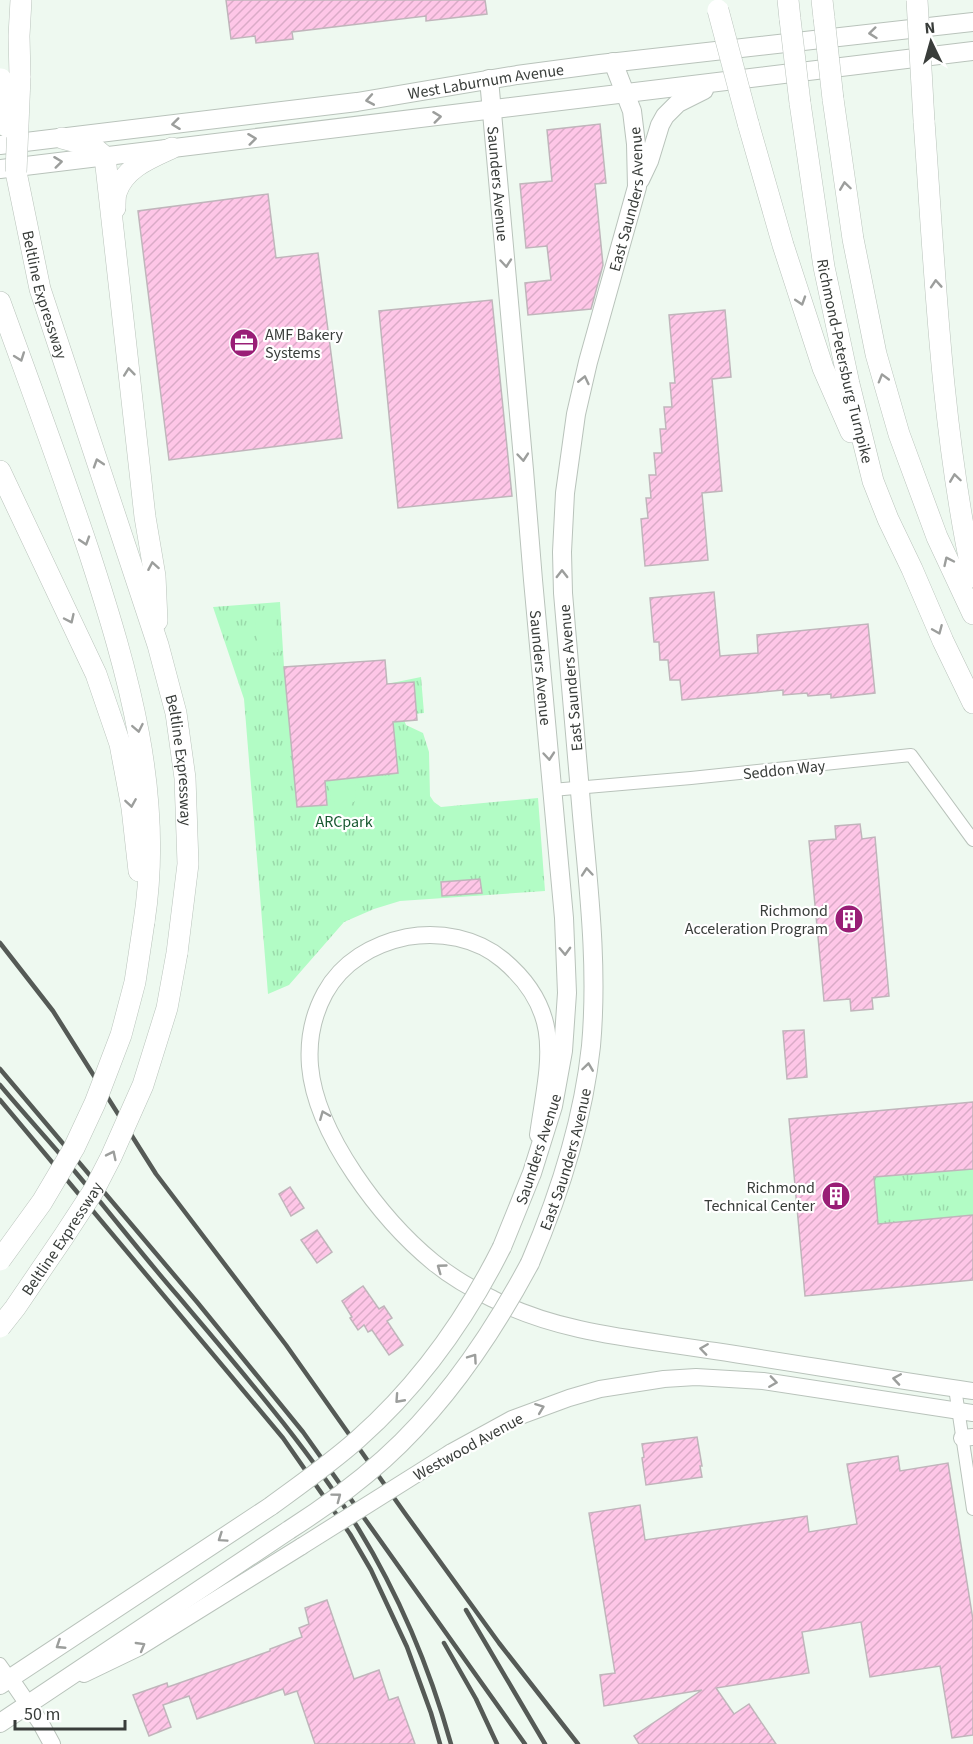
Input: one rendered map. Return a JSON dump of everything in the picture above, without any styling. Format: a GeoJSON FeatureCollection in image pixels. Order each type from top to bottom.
{"type":"FeatureCollection","features":[{"type":"Feature","properties":{"kind":"highway"},"geometry":{"type":"LineString","coordinates":[[10,78],[19,36],[21,0]]}},
{"type":"Feature","properties":{"kind":"highway"},"geometry":{"type":"LineString","coordinates":[[917,0],[945,407],[962,523],[973,577]]}},
{"type":"Feature","properties":{"kind":"highway"},"geometry":{"type":"LineString","coordinates":[[716,5],[783,245],[823,368],[873,481]]}},
{"type":"Feature","properties":{"kind":"highway","name":"Richmond-Petersburg Turnpike"},"geometry":{"type":"LineString","coordinates":[[823,9],[853,239],[876,354],[899,434],[937,537],[973,614]]}},
{"type":"Feature","properties":{"kind":"highway","name":"Richmond-Petersburg Turnpike"},"geometry":{"type":"LineString","coordinates":[[789,10],[824,267],[873,481],[888,519],[973,703]]}},
{"type":"Feature","properties":{"kind":"highway"},"geometry":{"type":"LineString","coordinates":[[0,66],[10,78]]}},
{"type":"Feature","properties":{"kind":"highway","name":"Beltline Expressway"},"geometry":{"type":"LineString","coordinates":[[0,1327],[94,1190],[144,1085],[167,1008],[177,953],[188,864],[185,778],[176,713],[158,645],[40,289],[26,219],[8,171],[10,78]]}},
{"type":"Feature","properties":{"kind":"highway"},"geometry":{"type":"LineString","coordinates":[[62,138],[92,146],[105,157],[143,496],[155,576],[158,645]]}},
{"type":"Feature","properties":{"kind":"highway"},"geometry":{"type":"LineString","coordinates":[[113,226],[116,193],[125,177],[136,166],[172,148]]}},
{"type":"Feature","properties":{"kind":"highway","name":"Beltline Expressway"},"geometry":{"type":"LineString","coordinates":[[0,302],[65,480],[102,592],[130,689],[144,761],[151,839],[149,890],[135,982],[121,1035],[95,1103],[74,1148],[42,1202],[0,1260]]}},
{"type":"Feature","properties":{"kind":"highway"},"geometry":{"type":"LineString","coordinates":[[0,471],[96,674],[120,744],[132,808],[144,922]]}},
{"type":"Feature","properties":{"kind":"main road","name":"West Laburnum Avenue"},"geometry":{"type":"LineString","coordinates":[[0,146],[357,102],[613,62],[973,22]]}},
{"type":"Feature","properties":{"kind":"main road","name":"West Laburnum Avenue"},"geometry":{"type":"LineString","coordinates":[[8,171],[172,148],[973,51]]}},
{"type":"Feature","properties":{"kind":"main road","name":"East Saunders Avenue"},"geometry":{"type":"LineString","coordinates":[[289,1530],[363,1477],[419,1425],[460,1376],[484,1342],[530,1263],[550,1216],[571,1153],[583,1100],[591,1048],[594,969],[562,594],[562,552],[565,494],[572,440],[584,379],[637,187],[633,111],[613,62]]}},
{"type":"Feature","properties":{"kind":"main road","name":"Saunders Avenue"},"geometry":{"type":"LineString","coordinates":[[3,1676],[271,1506],[357,1440],[429,1364],[486,1280],[532,1173],[546,1132],[562,1061],[567,993],[564,918],[489,80]]}},
{"type":"Feature","properties":{"kind":"main road"},"geometry":{"type":"LineString","coordinates":[[637,187],[665,116],[685,98],[726,81]]}},
{"type":"Feature","properties":{"kind":"main road"},"geometry":{"type":"LineString","coordinates":[[532,1173],[548,1070],[549,1044],[541,1007],[522,978],[497,955],[481,946],[460,938],[437,935],[413,936],[389,941],[351,962],[328,987],[315,1016],[309,1053],[313,1087],[326,1121],[360,1183],[406,1237],[443,1269],[472,1288],[510,1307],[541,1320],[565,1326],[625,1338],[973,1391]]}},
{"type":"Feature","properties":{"kind":"main road","name":"Westwood Avenue"},"geometry":{"type":"LineString","coordinates":[[51,1690],[138,1648],[450,1453],[512,1419],[569,1398],[600,1389],[664,1379],[696,1377],[763,1381],[965,1412]]}},
{"type":"Feature","properties":{"kind":"main road","name":"Westwood Avenue"},"geometry":{"type":"LineString","coordinates":[[0,1723],[289,1530]]}},
{"type":"Feature","properties":{"kind":"main road"},"geometry":{"type":"LineString","coordinates":[[3,1676],[28,1705],[52,1744]]}},
{"type":"Feature","properties":{"kind":"street","name":"Seddon Way"},"geometry":{"type":"LineString","coordinates":[[552,790],[911,755],[973,840]]}},
{"type":"Feature","properties":{"kind":"street"},"geometry":{"type":"LineString","coordinates":[[955,1388],[965,1412],[973,1509]]}},
{"type":"Feature","properties":{"kind":"green space","name":"ARCpark"},"geometry":{"type":"Polygon","coordinates":[[[280,602],[284,667],[385,660],[387,684],[421,677],[424,713],[402,715],[406,725],[423,733],[429,752],[430,796],[434,802],[441,807],[538,798],[545,891],[400,901],[374,909],[344,922],[289,985],[268,994],[244,699],[213,607],[280,602]]]}},
{"type":"Feature","properties":{"kind":"green space"},"geometry":{"type":"Polygon","coordinates":[[[275,613],[278,652],[258,654],[255,615],[275,613]]]}},
{"type":"Feature","properties":{"kind":"green space"},"geometry":{"type":"Polygon","coordinates":[[[355,777],[356,798],[354,802],[351,802],[351,807],[339,809],[338,804],[331,800],[329,781],[355,777]]]}},
{"type":"Feature","properties":{"kind":"green space"},"geometry":{"type":"Polygon","coordinates":[[[973,1169],[973,1215],[878,1224],[874,1177],[973,1169]]]}},
{"type":"Feature","properties":{"kind":"building"},"geometry":{"type":"Polygon","coordinates":[[[226,0],[485,0],[487,14],[426,21],[426,16],[292,32],[293,39],[256,43],[255,36],[231,39],[226,0]]]}},
{"type":"Feature","properties":{"kind":"building"},"geometry":{"type":"Polygon","coordinates":[[[600,124],[606,183],[595,184],[603,265],[591,309],[528,315],[525,283],[551,280],[547,246],[526,248],[520,184],[552,181],[547,130],[600,124]]]}},
{"type":"Feature","properties":{"kind":"building"},"geometry":{"type":"Polygon","coordinates":[[[268,194],[276,258],[318,253],[342,438],[169,460],[138,211],[268,194]]]}},
{"type":"Feature","properties":{"kind":"building"},"geometry":{"type":"Polygon","coordinates":[[[492,300],[512,496],[398,508],[379,311],[492,300]]]}},
{"type":"Feature","properties":{"kind":"building"},"geometry":{"type":"Polygon","coordinates":[[[725,310],[731,377],[712,379],[722,491],[702,493],[708,560],[645,566],[641,519],[648,518],[646,498],[651,498],[649,475],[656,475],[654,453],[662,453],[660,429],[666,429],[664,407],[672,407],[670,383],[675,383],[669,315],[725,310]]]}},
{"type":"Feature","properties":{"kind":"building"},"geometry":{"type":"Polygon","coordinates":[[[714,592],[720,656],[758,653],[757,635],[868,624],[875,693],[831,698],[831,694],[783,695],[783,690],[682,700],[680,680],[670,680],[668,660],[660,660],[659,642],[654,642],[650,598],[714,592]]]}},
{"type":"Feature","properties":{"kind":"building"},"geometry":{"type":"Polygon","coordinates":[[[385,660],[387,684],[414,682],[417,720],[393,722],[398,773],[325,781],[327,805],[297,807],[284,667],[385,660]]]}},
{"type":"Feature","properties":{"kind":"building","name":"Richmond Acceleration Program"},"geometry":{"type":"Polygon","coordinates":[[[860,824],[862,839],[875,837],[889,996],[872,998],[873,1009],[851,1011],[850,999],[824,1001],[809,841],[836,839],[835,826],[860,824]]]}},
{"type":"Feature","properties":{"kind":"building"},"geometry":{"type":"Polygon","coordinates":[[[480,879],[482,893],[442,896],[441,882],[480,879]]]}},
{"type":"Feature","properties":{"kind":"building"},"geometry":{"type":"Polygon","coordinates":[[[804,1030],[807,1077],[787,1079],[783,1031],[804,1030]]]}},
{"type":"Feature","properties":{"kind":"building","name":"Richmond Technical Center"},"geometry":{"type":"Polygon","coordinates":[[[973,1102],[973,1169],[874,1177],[878,1224],[973,1215],[973,1280],[805,1296],[789,1119],[973,1102]]]}},
{"type":"Feature","properties":{"kind":"building"},"geometry":{"type":"Polygon","coordinates":[[[290,1187],[304,1208],[291,1216],[279,1194],[290,1187]]]}},
{"type":"Feature","properties":{"kind":"building"},"geometry":{"type":"Polygon","coordinates":[[[317,1230],[332,1252],[317,1263],[301,1240],[317,1230]]]}},
{"type":"Feature","properties":{"kind":"building"},"geometry":{"type":"Polygon","coordinates":[[[363,1286],[379,1309],[384,1306],[392,1318],[387,1321],[403,1345],[389,1355],[372,1330],[368,1332],[364,1325],[358,1330],[342,1301],[363,1286]]]}},
{"type":"Feature","properties":{"kind":"building"},"geometry":{"type":"Polygon","coordinates":[[[697,1437],[702,1477],[646,1485],[642,1444],[697,1437]]]}},
{"type":"Feature","properties":{"kind":"building"},"geometry":{"type":"Polygon","coordinates":[[[898,1456],[900,1471],[948,1463],[973,1620],[973,1735],[952,1738],[940,1666],[870,1677],[861,1622],[802,1632],[809,1673],[716,1688],[734,1714],[749,1704],[776,1744],[639,1744],[634,1736],[702,1690],[604,1706],[600,1675],[615,1673],[589,1513],[640,1505],[645,1540],[807,1516],[809,1532],[857,1524],[847,1464],[898,1456]]]}},
{"type":"Feature","properties":{"kind":"building"},"geometry":{"type":"Polygon","coordinates":[[[327,1600],[354,1679],[379,1670],[389,1700],[398,1697],[415,1744],[315,1744],[297,1691],[285,1695],[283,1689],[197,1719],[189,1696],[163,1705],[171,1727],[149,1736],[133,1695],[167,1683],[168,1687],[270,1651],[270,1649],[302,1637],[299,1628],[309,1624],[305,1608],[327,1600]]]}},
{"type":"Feature","properties":{"kind":"railway"},"geometry":{"type":"LineString","coordinates":[[0,943],[53,1011],[156,1174],[286,1345],[499,1643],[578,1744]]}},
{"type":"Feature","properties":{"kind":"railway"},"geometry":{"type":"LineString","coordinates":[[0,1069],[197,1302],[303,1432],[525,1744]]}},
{"type":"Feature","properties":{"kind":"railway"},"geometry":{"type":"LineString","coordinates":[[0,1085],[249,1380],[338,1497],[373,1553],[400,1606],[423,1660],[451,1744]]}},
{"type":"Feature","properties":{"kind":"railway"},"geometry":{"type":"LineString","coordinates":[[0,1100],[283,1438],[350,1534],[371,1570],[407,1647],[440,1744]]}},
{"type":"Feature","properties":{"kind":"railway"},"geometry":{"type":"LineString","coordinates":[[466,1610],[545,1744]]}},
{"type":"Feature","properties":{"kind":"railway"},"geometry":{"type":"LineString","coordinates":[[444,1643],[476,1699],[497,1744]]}},
{"type":"Feature","properties":{"kind":"place","name":"AMF Bakery Systems"},"geometry":{"type":"Point","coordinates":[244,343]}},
{"type":"Feature","properties":{"kind":"place","name":"Richmond Acceleration Program"},"geometry":{"type":"Point","coordinates":[849,919]}},
{"type":"Feature","properties":{"kind":"place","name":"Richmond Technical Center"},"geometry":{"type":"Point","coordinates":[836,1196]}}]}
